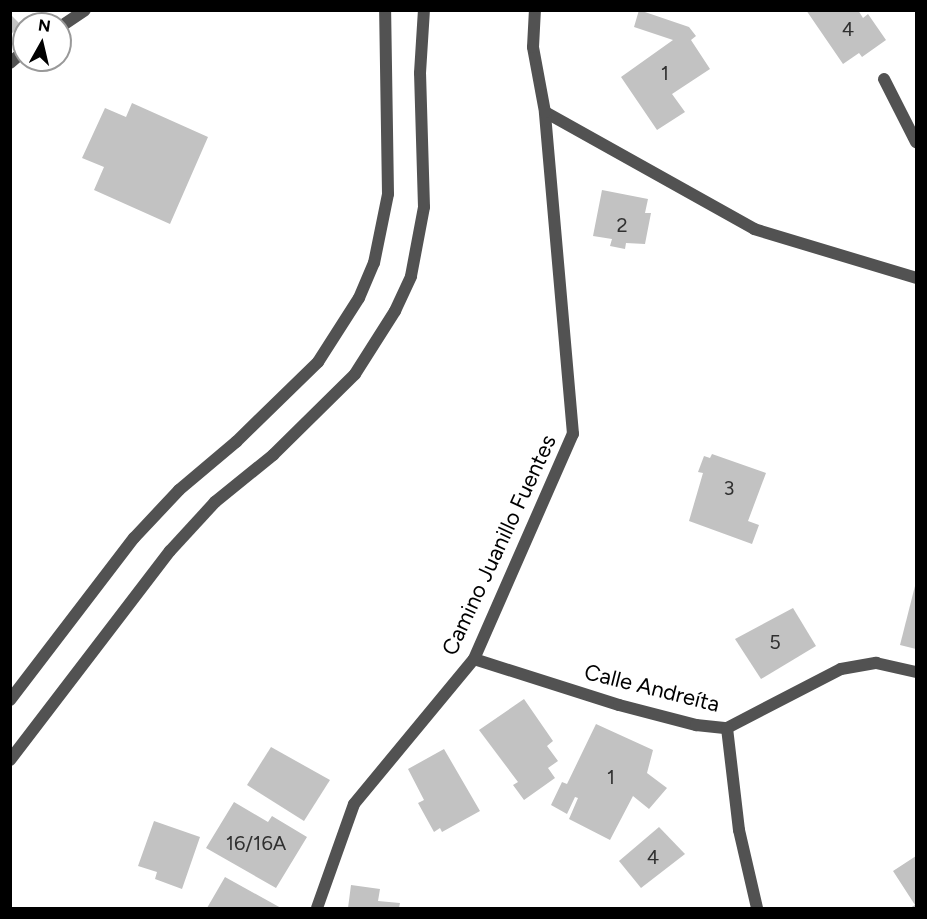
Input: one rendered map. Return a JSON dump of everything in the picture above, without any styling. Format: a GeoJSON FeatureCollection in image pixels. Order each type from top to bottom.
{"type":"FeatureCollection","features":[{"type":"Feature","properties":{"kind":"street"},"geometry":{"type":"LineString","coordinates":[[10,700],[134,538],[179,490],[236,442],[318,362],[359,298],[375,263],[388,194],[385,10]]}},
{"type":"Feature","properties":{"kind":"street"},"geometry":{"type":"LineString","coordinates":[[10,760],[170,551],[215,502],[273,455],[355,374],[395,311],[411,276],[424,207],[420,73],[424,10]]}},
{"type":"Feature","properties":{"kind":"street","name":"Camino Juanillo Fuentes"},"geometry":{"type":"LineString","coordinates":[[317,909],[354,804],[474,659],[573,434],[545,112],[533,47],[535,10]]}},
{"type":"Feature","properties":{"kind":"street"},"geometry":{"type":"LineString","coordinates":[[884,79],[916,142]]}},
{"type":"Feature","properties":{"kind":"street"},"geometry":{"type":"LineString","coordinates":[[545,112],[754,229],[916,278]]}},
{"type":"Feature","properties":{"kind":"street","name":"Calle Andreíta"},"geometry":{"type":"LineString","coordinates":[[474,659],[619,705],[696,725],[727,728],[841,669],[876,663],[916,672]]}},
{"type":"Feature","properties":{"kind":"street"},"geometry":{"type":"LineString","coordinates":[[727,728],[739,830],[757,909]]}},
{"type":"Feature","properties":{"kind":"building"},"geometry":{"type":"Polygon","coordinates":[[[639,10],[689,27],[696,36],[691,40],[710,69],[672,94],[685,112],[657,130],[621,77],[673,40],[634,27],[639,10]]]}},
{"type":"Feature","properties":{"kind":"building"},"geometry":{"type":"Polygon","coordinates":[[[806,10],[858,10],[863,18],[868,14],[886,40],[862,57],[859,53],[843,64],[806,10]]]}},
{"type":"Feature","properties":{"kind":"building"},"geometry":{"type":"Polygon","coordinates":[[[10,14],[12,33],[10,35],[10,14]]]}},
{"type":"Feature","properties":{"kind":"building"},"geometry":{"type":"Polygon","coordinates":[[[132,103],[208,137],[170,224],[94,190],[104,167],[82,158],[105,108],[126,117],[132,103]]]}},
{"type":"Feature","properties":{"kind":"building"},"geometry":{"type":"Polygon","coordinates":[[[602,190],[648,199],[645,213],[651,213],[645,244],[626,243],[625,249],[610,246],[612,239],[593,236],[602,190]]]}},
{"type":"Feature","properties":{"kind":"building"},"geometry":{"type":"Polygon","coordinates":[[[712,454],[766,473],[748,521],[759,525],[752,544],[689,521],[703,473],[698,472],[704,456],[710,458],[712,454]]]}},
{"type":"Feature","properties":{"kind":"building"},"geometry":{"type":"Polygon","coordinates":[[[916,582],[916,649],[900,645],[916,582]]]}},
{"type":"Feature","properties":{"kind":"building"},"geometry":{"type":"Polygon","coordinates":[[[793,608],[816,646],[761,679],[735,639],[793,608]]]}},
{"type":"Feature","properties":{"kind":"building"},"geometry":{"type":"Polygon","coordinates":[[[524,699],[553,741],[547,746],[558,761],[548,768],[555,778],[524,800],[513,785],[518,782],[479,730],[524,699]]]}},
{"type":"Feature","properties":{"kind":"building"},"geometry":{"type":"Polygon","coordinates":[[[596,724],[653,750],[647,773],[667,788],[649,809],[633,796],[610,840],[569,819],[578,798],[575,797],[567,814],[551,805],[562,782],[567,784],[596,724]]]}},
{"type":"Feature","properties":{"kind":"building"},"geometry":{"type":"Polygon","coordinates":[[[271,747],[330,780],[304,821],[247,785],[271,747]]]}},
{"type":"Feature","properties":{"kind":"building"},"geometry":{"type":"Polygon","coordinates":[[[444,749],[480,811],[442,832],[440,828],[434,832],[418,803],[424,800],[408,769],[444,749]]]}},
{"type":"Feature","properties":{"kind":"building"},"geometry":{"type":"Polygon","coordinates":[[[234,802],[268,822],[272,816],[307,837],[276,888],[206,848],[234,802]]]}},
{"type":"Feature","properties":{"kind":"building"},"geometry":{"type":"Polygon","coordinates":[[[154,821],[200,837],[182,889],[155,879],[157,872],[138,866],[154,821]]]}},
{"type":"Feature","properties":{"kind":"building"},"geometry":{"type":"Polygon","coordinates":[[[659,827],[685,854],[641,888],[619,861],[659,827]]]}},
{"type":"Feature","properties":{"kind":"building"},"geometry":{"type":"Polygon","coordinates":[[[916,856],[916,908],[910,908],[915,905],[893,871],[916,856]]]}},
{"type":"Feature","properties":{"kind":"building"},"geometry":{"type":"Polygon","coordinates":[[[225,877],[252,892],[281,908],[207,908],[225,877]]]}},
{"type":"Feature","properties":{"kind":"building"},"geometry":{"type":"Polygon","coordinates":[[[351,885],[380,889],[378,901],[400,903],[399,908],[348,908],[351,885]]]}}]}
